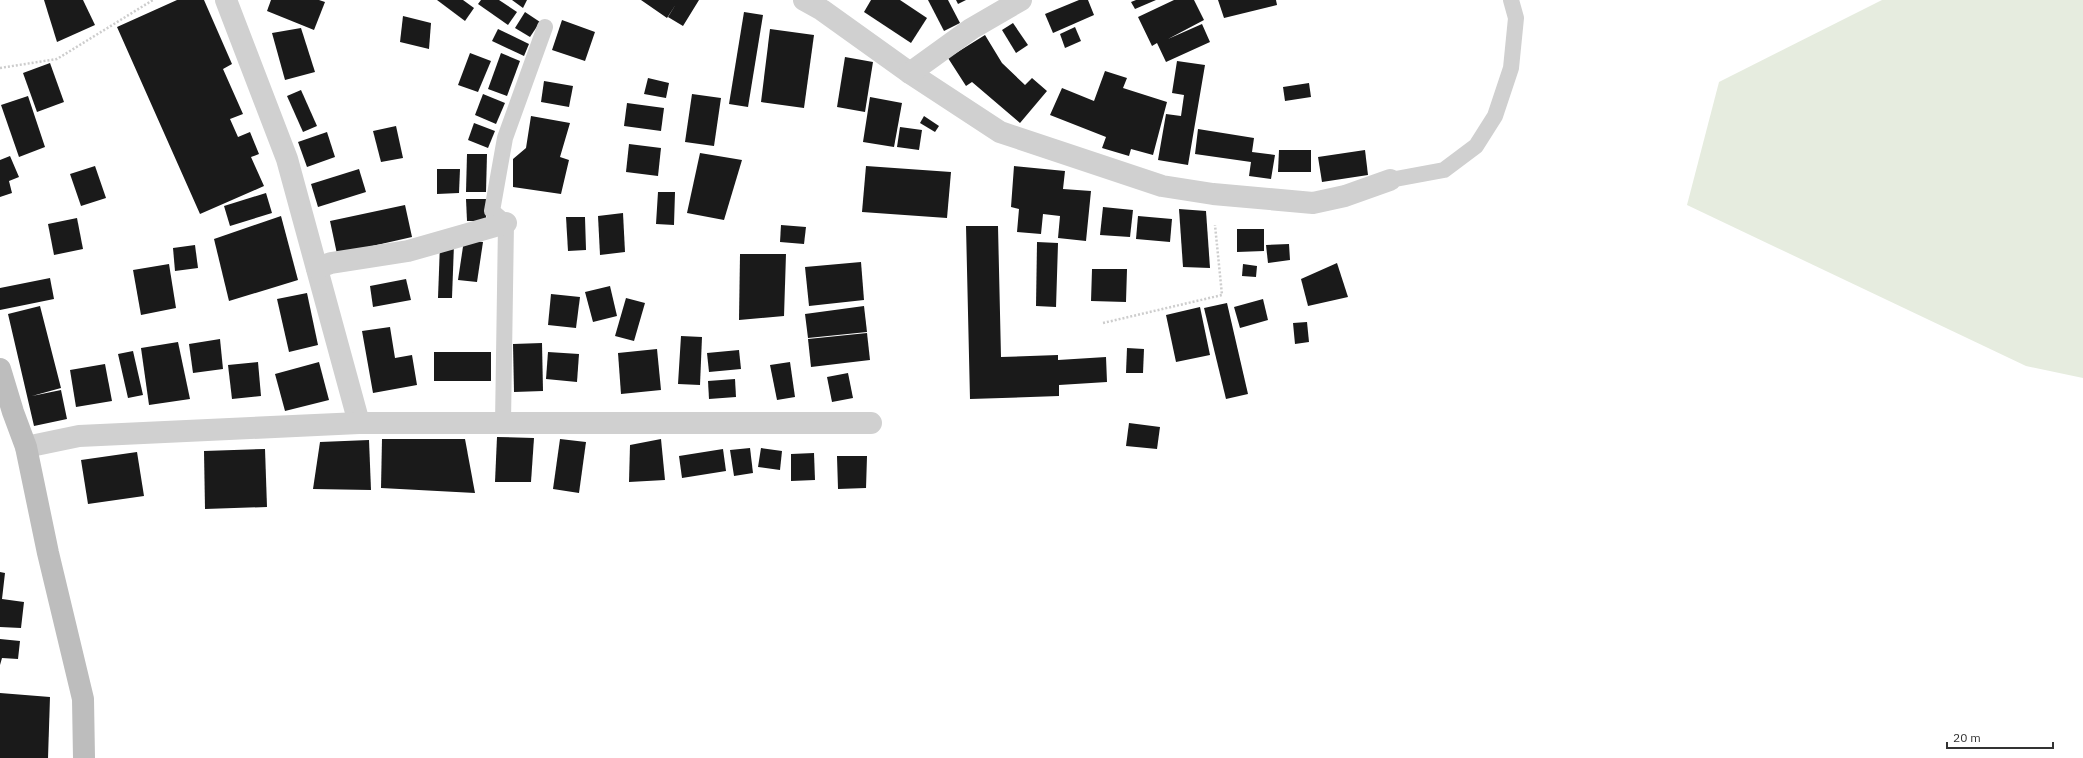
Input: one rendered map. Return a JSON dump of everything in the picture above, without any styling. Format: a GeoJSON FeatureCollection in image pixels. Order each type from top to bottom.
{"type":"FeatureCollection","features":[{"type":"Feature","properties":{"kind":"street"},"geometry":{"type":"LineString","coordinates":[[226,0],[287,159],[359,423]]}},
{"type":"Feature","properties":{"kind":"street"},"geometry":{"type":"LineString","coordinates":[[804,0],[822,10],[910,73],[1000,132],[1162,186],[1213,194],[1313,203],[1345,196],[1390,180]]}},
{"type":"Feature","properties":{"kind":"street"},"geometry":{"type":"LineString","coordinates":[[910,73],[971,29],[1021,0]]}},
{"type":"Feature","properties":{"kind":"street"},"geometry":{"type":"LineString","coordinates":[[317,268],[331,263],[408,251],[506,223]]}},
{"type":"Feature","properties":{"kind":"street"},"geometry":{"type":"LineString","coordinates":[[0,369],[13,412],[26,447],[48,553],[83,699],[84,758]]}},
{"type":"Feature","properties":{"kind":"street"},"geometry":{"type":"LineString","coordinates":[[26,447],[79,436],[359,423],[871,422]]}},
{"type":"Feature","properties":{"kind":"lane"},"geometry":{"type":"LineString","coordinates":[[1390,180],[1444,170],[1476,146],[1495,116],[1511,68],[1516,18],[1511,0]]}},
{"type":"Feature","properties":{"kind":"lane"},"geometry":{"type":"LineString","coordinates":[[503,423],[506,223],[492,211],[505,138],[545,27]]}},
{"type":"Feature","properties":{"kind":"path"},"geometry":{"type":"LineString","coordinates":[[0,68],[57,58],[153,0]]}},
{"type":"Feature","properties":{"kind":"path"},"geometry":{"type":"LineString","coordinates":[[1103,323],[1222,295],[1213,194]]}},
{"type":"Feature","properties":{"kind":"shaded area"},"geometry":{"type":"Polygon","coordinates":[[[1882,0],[2083,0],[2083,378],[2026,366],[1687,205],[1719,82],[1882,0]]]}},
{"type":"Feature","properties":{"kind":"building"},"geometry":{"type":"Polygon","coordinates":[[[44,0],[83,0],[95,25],[57,42],[44,0]]]}},
{"type":"Feature","properties":{"kind":"building"},"geometry":{"type":"Polygon","coordinates":[[[177,0],[204,0],[232,64],[223,69],[243,114],[230,119],[238,137],[250,132],[259,154],[251,157],[264,186],[200,214],[117,27],[177,0]]]}},
{"type":"Feature","properties":{"kind":"building"},"geometry":{"type":"Polygon","coordinates":[[[271,0],[319,0],[325,2],[314,30],[267,11],[271,0]]]}},
{"type":"Feature","properties":{"kind":"building"},"geometry":{"type":"Polygon","coordinates":[[[437,0],[463,0],[474,8],[465,21],[437,0]]]}},
{"type":"Feature","properties":{"kind":"building"},"geometry":{"type":"Polygon","coordinates":[[[481,0],[499,0],[517,12],[508,25],[478,4],[481,0]]]}},
{"type":"Feature","properties":{"kind":"building"},"geometry":{"type":"Polygon","coordinates":[[[512,0],[527,0],[523,8],[512,0]]]}},
{"type":"Feature","properties":{"kind":"building"},"geometry":{"type":"Polygon","coordinates":[[[641,0],[699,0],[683,26],[668,17],[676,4],[667,18],[641,0]]]}},
{"type":"Feature","properties":{"kind":"building"},"geometry":{"type":"Polygon","coordinates":[[[871,0],[900,0],[927,18],[911,43],[864,12],[871,0]]]}},
{"type":"Feature","properties":{"kind":"building"},"geometry":{"type":"Polygon","coordinates":[[[928,0],[948,0],[960,23],[944,31],[928,0]]]}},
{"type":"Feature","properties":{"kind":"building"},"geometry":{"type":"Polygon","coordinates":[[[956,0],[966,0],[958,4],[956,0]]]}},
{"type":"Feature","properties":{"kind":"building"},"geometry":{"type":"Polygon","coordinates":[[[1079,0],[1088,0],[1094,15],[1053,33],[1045,14],[1079,0]]]}},
{"type":"Feature","properties":{"kind":"building"},"geometry":{"type":"Polygon","coordinates":[[[1136,0],[1156,0],[1135,9],[1131,2],[1136,0]]]}},
{"type":"Feature","properties":{"kind":"building"},"geometry":{"type":"Polygon","coordinates":[[[1174,0],[1194,0],[1204,20],[1168,39],[1202,24],[1210,42],[1166,62],[1157,43],[1152,46],[1138,17],[1174,0]]]}},
{"type":"Feature","properties":{"kind":"building"},"geometry":{"type":"Polygon","coordinates":[[[1218,0],[1276,0],[1277,5],[1224,18],[1218,0]]]}},
{"type":"Feature","properties":{"kind":"building"},"geometry":{"type":"Polygon","coordinates":[[[525,12],[540,22],[530,37],[515,28],[525,12]]]}},
{"type":"Feature","properties":{"kind":"building"},"geometry":{"type":"Polygon","coordinates":[[[744,12],[763,15],[748,107],[729,104],[744,12]]]}},
{"type":"Feature","properties":{"kind":"building"},"geometry":{"type":"Polygon","coordinates":[[[403,16],[431,23],[429,49],[400,42],[403,16]]]}},
{"type":"Feature","properties":{"kind":"building"},"geometry":{"type":"Polygon","coordinates":[[[562,20],[595,32],[585,61],[552,50],[562,20]]]}},
{"type":"Feature","properties":{"kind":"building"},"geometry":{"type":"Polygon","coordinates":[[[1013,23],[1028,45],[1016,53],[1002,30],[1013,23]]]}},
{"type":"Feature","properties":{"kind":"building"},"geometry":{"type":"Polygon","coordinates":[[[1075,27],[1081,41],[1065,48],[1060,34],[1075,27]]]}},
{"type":"Feature","properties":{"kind":"building"},"geometry":{"type":"Polygon","coordinates":[[[301,28],[315,72],[285,80],[272,33],[301,28]]]}},
{"type":"Feature","properties":{"kind":"building"},"geometry":{"type":"Polygon","coordinates":[[[498,29],[529,44],[524,56],[492,41],[498,29]]]}},
{"type":"Feature","properties":{"kind":"building"},"geometry":{"type":"Polygon","coordinates":[[[770,29],[814,35],[804,108],[761,102],[770,29]]]}},
{"type":"Feature","properties":{"kind":"building"},"geometry":{"type":"Polygon","coordinates":[[[985,35],[1002,63],[1025,85],[1032,78],[1047,91],[1020,123],[972,82],[966,86],[948,58],[985,35]]]}},
{"type":"Feature","properties":{"kind":"building"},"geometry":{"type":"Polygon","coordinates":[[[470,53],[491,61],[478,92],[458,85],[470,53]]]}},
{"type":"Feature","properties":{"kind":"building"},"geometry":{"type":"Polygon","coordinates":[[[501,53],[520,61],[507,96],[488,89],[501,53]]]}},
{"type":"Feature","properties":{"kind":"building"},"geometry":{"type":"Polygon","coordinates":[[[845,57],[873,62],[865,112],[837,107],[845,57]]]}},
{"type":"Feature","properties":{"kind":"building"},"geometry":{"type":"Polygon","coordinates":[[[1177,61],[1205,65],[1188,165],[1158,160],[1166,114],[1181,116],[1184,95],[1172,93],[1177,61]]]}},
{"type":"Feature","properties":{"kind":"building"},"geometry":{"type":"Polygon","coordinates":[[[50,63],[64,102],[37,112],[23,73],[50,63]]]}},
{"type":"Feature","properties":{"kind":"building"},"geometry":{"type":"Polygon","coordinates":[[[1105,71],[1127,78],[1123,88],[1167,102],[1153,155],[1131,149],[1129,156],[1102,148],[1106,137],[1050,115],[1062,88],[1094,101],[1105,71]]]}},
{"type":"Feature","properties":{"kind":"building"},"geometry":{"type":"Polygon","coordinates":[[[648,78],[669,83],[666,98],[644,94],[648,78]]]}},
{"type":"Feature","properties":{"kind":"building"},"geometry":{"type":"Polygon","coordinates":[[[544,81],[573,86],[569,107],[541,102],[544,81]]]}},
{"type":"Feature","properties":{"kind":"building"},"geometry":{"type":"Polygon","coordinates":[[[1309,83],[1311,97],[1285,101],[1283,87],[1309,83]]]}},
{"type":"Feature","properties":{"kind":"building"},"geometry":{"type":"Polygon","coordinates":[[[301,90],[317,126],[303,132],[287,96],[301,90]]]}},
{"type":"Feature","properties":{"kind":"building"},"geometry":{"type":"Polygon","coordinates":[[[483,94],[505,103],[496,124],[475,115],[483,94]]]}},
{"type":"Feature","properties":{"kind":"building"},"geometry":{"type":"Polygon","coordinates":[[[692,94],[721,98],[714,146],[685,142],[692,94]]]}},
{"type":"Feature","properties":{"kind":"building"},"geometry":{"type":"Polygon","coordinates":[[[28,96],[45,147],[19,157],[1,105],[28,96]]]}},
{"type":"Feature","properties":{"kind":"building"},"geometry":{"type":"Polygon","coordinates":[[[870,97],[902,103],[894,147],[863,142],[870,97]]]}},
{"type":"Feature","properties":{"kind":"building"},"geometry":{"type":"Polygon","coordinates":[[[627,103],[664,108],[661,131],[624,126],[627,103]]]}},
{"type":"Feature","properties":{"kind":"building"},"geometry":{"type":"Polygon","coordinates":[[[531,116],[570,123],[560,157],[569,160],[561,194],[513,187],[513,159],[526,148],[531,116]]]}},
{"type":"Feature","properties":{"kind":"building"},"geometry":{"type":"Polygon","coordinates":[[[924,116],[939,126],[935,132],[920,123],[924,116]]]}},
{"type":"Feature","properties":{"kind":"building"},"geometry":{"type":"Polygon","coordinates":[[[474,123],[495,131],[488,148],[468,140],[474,123]]]}},
{"type":"Feature","properties":{"kind":"building"},"geometry":{"type":"Polygon","coordinates":[[[396,126],[403,158],[381,162],[373,131],[396,126]]]}},
{"type":"Feature","properties":{"kind":"building"},"geometry":{"type":"Polygon","coordinates":[[[900,127],[922,130],[919,150],[897,147],[900,127]]]}},
{"type":"Feature","properties":{"kind":"building"},"geometry":{"type":"Polygon","coordinates":[[[1198,129],[1254,138],[1252,152],[1275,155],[1271,179],[1249,176],[1251,162],[1195,154],[1198,129]]]}},
{"type":"Feature","properties":{"kind":"building"},"geometry":{"type":"Polygon","coordinates":[[[327,132],[335,157],[307,167],[298,142],[327,132]]]}},
{"type":"Feature","properties":{"kind":"building"},"geometry":{"type":"Polygon","coordinates":[[[629,144],[661,148],[658,176],[626,172],[629,144]]]}},
{"type":"Feature","properties":{"kind":"building"},"geometry":{"type":"Polygon","coordinates":[[[1279,150],[1311,150],[1311,172],[1278,172],[1279,150]]]}},
{"type":"Feature","properties":{"kind":"building"},"geometry":{"type":"Polygon","coordinates":[[[1365,150],[1368,175],[1322,182],[1318,157],[1365,150]]]}},
{"type":"Feature","properties":{"kind":"building"},"geometry":{"type":"Polygon","coordinates":[[[700,153],[742,160],[724,220],[687,213],[700,153]]]}},
{"type":"Feature","properties":{"kind":"building"},"geometry":{"type":"Polygon","coordinates":[[[467,154],[487,154],[486,192],[466,192],[467,154]]]}},
{"type":"Feature","properties":{"kind":"building"},"geometry":{"type":"Polygon","coordinates":[[[10,156],[19,177],[9,181],[12,193],[0,197],[0,160],[10,156]]]}},
{"type":"Feature","properties":{"kind":"building"},"geometry":{"type":"Polygon","coordinates":[[[95,166],[106,198],[81,206],[70,174],[95,166]]]}},
{"type":"Feature","properties":{"kind":"building"},"geometry":{"type":"Polygon","coordinates":[[[866,166],[951,172],[947,218],[862,212],[866,166]]]}},
{"type":"Feature","properties":{"kind":"building"},"geometry":{"type":"Polygon","coordinates":[[[1014,166],[1065,171],[1063,189],[1091,191],[1086,241],[1058,238],[1060,216],[1043,214],[1041,234],[1017,232],[1019,209],[1011,207],[1014,166]]]}},
{"type":"Feature","properties":{"kind":"building"},"geometry":{"type":"Polygon","coordinates":[[[359,169],[366,192],[318,207],[311,184],[359,169]]]}},
{"type":"Feature","properties":{"kind":"building"},"geometry":{"type":"Polygon","coordinates":[[[437,169],[460,169],[459,193],[437,194],[437,169]]]}},
{"type":"Feature","properties":{"kind":"building"},"geometry":{"type":"Polygon","coordinates":[[[658,192],[675,192],[674,225],[656,224],[658,192]]]}},
{"type":"Feature","properties":{"kind":"building"},"geometry":{"type":"Polygon","coordinates":[[[266,193],[272,213],[230,226],[224,206],[266,193]]]}},
{"type":"Feature","properties":{"kind":"building"},"geometry":{"type":"Polygon","coordinates":[[[466,199],[486,199],[486,221],[467,221],[466,199]]]}},
{"type":"Feature","properties":{"kind":"building"},"geometry":{"type":"Polygon","coordinates":[[[405,205],[412,237],[337,254],[330,221],[405,205]]]}},
{"type":"Feature","properties":{"kind":"building"},"geometry":{"type":"Polygon","coordinates":[[[1103,207],[1133,210],[1130,237],[1100,235],[1103,207]]]}},
{"type":"Feature","properties":{"kind":"building"},"geometry":{"type":"Polygon","coordinates":[[[1179,209],[1206,211],[1210,268],[1183,267],[1179,209]]]}},
{"type":"Feature","properties":{"kind":"building"},"geometry":{"type":"Polygon","coordinates":[[[623,213],[625,252],[600,255],[598,216],[623,213]]]}},
{"type":"Feature","properties":{"kind":"building"},"geometry":{"type":"Polygon","coordinates":[[[281,216],[298,280],[229,301],[214,239],[281,216]]]}},
{"type":"Feature","properties":{"kind":"building"},"geometry":{"type":"Polygon","coordinates":[[[1138,216],[1172,219],[1170,242],[1136,239],[1138,216]]]}},
{"type":"Feature","properties":{"kind":"building"},"geometry":{"type":"Polygon","coordinates":[[[566,217],[585,217],[586,250],[568,251],[566,217]]]}},
{"type":"Feature","properties":{"kind":"building"},"geometry":{"type":"Polygon","coordinates":[[[77,218],[83,249],[54,255],[48,224],[77,218]]]}},
{"type":"Feature","properties":{"kind":"building"},"geometry":{"type":"Polygon","coordinates":[[[781,225],[806,227],[804,244],[780,242],[781,225]]]}},
{"type":"Feature","properties":{"kind":"building"},"geometry":{"type":"Polygon","coordinates":[[[966,226],[998,226],[1001,357],[1058,355],[1058,360],[1106,357],[1107,382],[1059,385],[1059,396],[970,399],[966,226]]]}},
{"type":"Feature","properties":{"kind":"building"},"geometry":{"type":"Polygon","coordinates":[[[1237,229],[1264,229],[1264,251],[1237,252],[1237,229]]]}},
{"type":"Feature","properties":{"kind":"building"},"geometry":{"type":"Polygon","coordinates":[[[464,240],[483,242],[477,282],[458,280],[464,240]]]}},
{"type":"Feature","properties":{"kind":"building"},"geometry":{"type":"Polygon","coordinates":[[[1037,242],[1058,243],[1056,307],[1036,306],[1037,242]]]}},
{"type":"Feature","properties":{"kind":"building"},"geometry":{"type":"Polygon","coordinates":[[[440,244],[454,244],[452,298],[438,298],[440,244]]]}},
{"type":"Feature","properties":{"kind":"building"},"geometry":{"type":"Polygon","coordinates":[[[1289,244],[1290,260],[1268,263],[1266,245],[1289,244]]]}},
{"type":"Feature","properties":{"kind":"building"},"geometry":{"type":"Polygon","coordinates":[[[195,245],[198,268],[175,271],[173,248],[195,245]]]}},
{"type":"Feature","properties":{"kind":"building"},"geometry":{"type":"Polygon","coordinates":[[[740,254],[786,254],[784,316],[739,320],[740,254]]]}},
{"type":"Feature","properties":{"kind":"building"},"geometry":{"type":"Polygon","coordinates":[[[861,262],[864,300],[809,306],[805,267],[861,262]]]}},
{"type":"Feature","properties":{"kind":"building"},"geometry":{"type":"Polygon","coordinates":[[[1337,263],[1348,297],[1308,306],[1301,279],[1337,263]]]}},
{"type":"Feature","properties":{"kind":"building"},"geometry":{"type":"Polygon","coordinates":[[[169,264],[176,308],[141,315],[133,270],[169,264]]]}},
{"type":"Feature","properties":{"kind":"building"},"geometry":{"type":"Polygon","coordinates":[[[1243,264],[1257,266],[1256,277],[1242,276],[1243,264]]]}},
{"type":"Feature","properties":{"kind":"building"},"geometry":{"type":"Polygon","coordinates":[[[1092,269],[1127,269],[1126,302],[1091,301],[1092,269]]]}},
{"type":"Feature","properties":{"kind":"building"},"geometry":{"type":"Polygon","coordinates":[[[50,278],[54,299],[0,310],[0,288],[50,278]]]}},
{"type":"Feature","properties":{"kind":"building"},"geometry":{"type":"Polygon","coordinates":[[[406,279],[411,300],[373,307],[370,286],[406,279]]]}},
{"type":"Feature","properties":{"kind":"building"},"geometry":{"type":"Polygon","coordinates":[[[610,286],[617,316],[593,322],[585,292],[610,286]]]}},
{"type":"Feature","properties":{"kind":"building"},"geometry":{"type":"Polygon","coordinates":[[[307,293],[318,345],[289,352],[277,299],[307,293]]]}},
{"type":"Feature","properties":{"kind":"building"},"geometry":{"type":"Polygon","coordinates":[[[551,294],[580,297],[576,328],[548,325],[551,294]]]}},
{"type":"Feature","properties":{"kind":"building"},"geometry":{"type":"Polygon","coordinates":[[[626,298],[645,303],[634,341],[615,336],[626,298]]]}},
{"type":"Feature","properties":{"kind":"building"},"geometry":{"type":"Polygon","coordinates":[[[1263,299],[1268,320],[1240,328],[1234,307],[1263,299]]]}},
{"type":"Feature","properties":{"kind":"building"},"geometry":{"type":"Polygon","coordinates":[[[1227,303],[1248,394],[1226,399],[1204,308],[1227,303]]]}},
{"type":"Feature","properties":{"kind":"building"},"geometry":{"type":"Polygon","coordinates":[[[40,306],[61,388],[32,396],[61,390],[67,419],[34,426],[8,314],[40,306]]]}},
{"type":"Feature","properties":{"kind":"building"},"geometry":{"type":"Polygon","coordinates":[[[864,306],[867,332],[808,338],[805,314],[864,306]]]}},
{"type":"Feature","properties":{"kind":"building"},"geometry":{"type":"Polygon","coordinates":[[[1200,307],[1210,355],[1176,362],[1166,315],[1200,307]]]}},
{"type":"Feature","properties":{"kind":"building"},"geometry":{"type":"Polygon","coordinates":[[[1307,322],[1309,342],[1295,344],[1293,323],[1307,322]]]}},
{"type":"Feature","properties":{"kind":"building"},"geometry":{"type":"Polygon","coordinates":[[[390,327],[395,358],[412,355],[417,385],[373,393],[362,331],[390,327]]]}},
{"type":"Feature","properties":{"kind":"building"},"geometry":{"type":"Polygon","coordinates":[[[867,333],[870,360],[811,367],[808,339],[867,333]]]}},
{"type":"Feature","properties":{"kind":"building"},"geometry":{"type":"Polygon","coordinates":[[[681,336],[702,337],[700,385],[678,384],[681,336]]]}},
{"type":"Feature","properties":{"kind":"building"},"geometry":{"type":"Polygon","coordinates":[[[220,339],[223,369],[193,373],[189,344],[220,339]]]}},
{"type":"Feature","properties":{"kind":"building"},"geometry":{"type":"Polygon","coordinates":[[[178,342],[190,399],[149,405],[141,348],[178,342]]]}},
{"type":"Feature","properties":{"kind":"building"},"geometry":{"type":"Polygon","coordinates":[[[542,343],[543,391],[514,392],[513,344],[542,343]]]}},
{"type":"Feature","properties":{"kind":"building"},"geometry":{"type":"Polygon","coordinates":[[[1127,348],[1144,349],[1143,373],[1126,373],[1127,348]]]}},
{"type":"Feature","properties":{"kind":"building"},"geometry":{"type":"Polygon","coordinates":[[[657,349],[661,390],[621,394],[618,353],[657,349]]]}},
{"type":"Feature","properties":{"kind":"building"},"geometry":{"type":"Polygon","coordinates":[[[739,350],[741,369],[709,372],[707,353],[739,350]]]}},
{"type":"Feature","properties":{"kind":"building"},"geometry":{"type":"Polygon","coordinates":[[[133,351],[143,395],[128,398],[118,354],[133,351]]]}},
{"type":"Feature","properties":{"kind":"building"},"geometry":{"type":"Polygon","coordinates":[[[434,352],[491,352],[491,381],[434,381],[434,352]]]}},
{"type":"Feature","properties":{"kind":"building"},"geometry":{"type":"Polygon","coordinates":[[[548,352],[579,354],[577,382],[546,379],[548,352]]]}},
{"type":"Feature","properties":{"kind":"building"},"geometry":{"type":"Polygon","coordinates":[[[258,362],[261,396],[232,399],[228,365],[258,362]]]}},
{"type":"Feature","properties":{"kind":"building"},"geometry":{"type":"Polygon","coordinates":[[[319,362],[329,400],[285,411],[275,374],[319,362]]]}},
{"type":"Feature","properties":{"kind":"building"},"geometry":{"type":"Polygon","coordinates":[[[790,362],[795,397],[777,400],[770,365],[790,362]]]}},
{"type":"Feature","properties":{"kind":"building"},"geometry":{"type":"Polygon","coordinates":[[[105,364],[112,401],[76,407],[70,370],[105,364]]]}},
{"type":"Feature","properties":{"kind":"building"},"geometry":{"type":"Polygon","coordinates":[[[848,373],[853,398],[832,402],[827,377],[848,373]]]}},
{"type":"Feature","properties":{"kind":"building"},"geometry":{"type":"Polygon","coordinates":[[[735,379],[736,397],[709,399],[708,381],[735,379]]]}},
{"type":"Feature","properties":{"kind":"building"},"geometry":{"type":"Polygon","coordinates":[[[1129,423],[1160,427],[1157,449],[1126,446],[1129,423]]]}},
{"type":"Feature","properties":{"kind":"building"},"geometry":{"type":"Polygon","coordinates":[[[497,437],[534,438],[531,482],[495,482],[497,437]]]}},
{"type":"Feature","properties":{"kind":"building"},"geometry":{"type":"Polygon","coordinates":[[[382,439],[465,439],[475,493],[381,488],[382,439]]]}},
{"type":"Feature","properties":{"kind":"building"},"geometry":{"type":"Polygon","coordinates":[[[560,439],[586,442],[579,493],[553,489],[560,439]]]}},
{"type":"Feature","properties":{"kind":"building"},"geometry":{"type":"Polygon","coordinates":[[[661,439],[665,480],[629,482],[630,445],[661,439]]]}},
{"type":"Feature","properties":{"kind":"building"},"geometry":{"type":"Polygon","coordinates":[[[369,440],[371,490],[313,489],[320,442],[369,440]]]}},
{"type":"Feature","properties":{"kind":"building"},"geometry":{"type":"Polygon","coordinates":[[[750,448],[753,473],[734,476],[730,450],[750,448]]]}},
{"type":"Feature","properties":{"kind":"building"},"geometry":{"type":"Polygon","coordinates":[[[761,448],[782,451],[780,470],[758,467],[761,448]]]}},
{"type":"Feature","properties":{"kind":"building"},"geometry":{"type":"Polygon","coordinates":[[[265,449],[267,507],[205,509],[204,451],[265,449]]]}},
{"type":"Feature","properties":{"kind":"building"},"geometry":{"type":"Polygon","coordinates":[[[723,449],[726,471],[682,478],[679,456],[723,449]]]}},
{"type":"Feature","properties":{"kind":"building"},"geometry":{"type":"Polygon","coordinates":[[[137,452],[144,496],[88,504],[81,460],[137,452]]]}},
{"type":"Feature","properties":{"kind":"building"},"geometry":{"type":"Polygon","coordinates":[[[814,453],[815,480],[791,481],[791,454],[814,453]]]}},
{"type":"Feature","properties":{"kind":"building"},"geometry":{"type":"Polygon","coordinates":[[[837,456],[867,456],[866,488],[838,489],[837,456]]]}},
{"type":"Feature","properties":{"kind":"building"},"geometry":{"type":"Polygon","coordinates":[[[0,572],[5,573],[2,599],[24,602],[21,628],[0,627],[0,572]]]}},
{"type":"Feature","properties":{"kind":"building"},"geometry":{"type":"Polygon","coordinates":[[[0,639],[20,641],[18,659],[2,658],[0,665],[0,639]]]}},
{"type":"Feature","properties":{"kind":"building"},"geometry":{"type":"Polygon","coordinates":[[[0,693],[50,697],[48,758],[0,758],[0,693]]]}}]}
